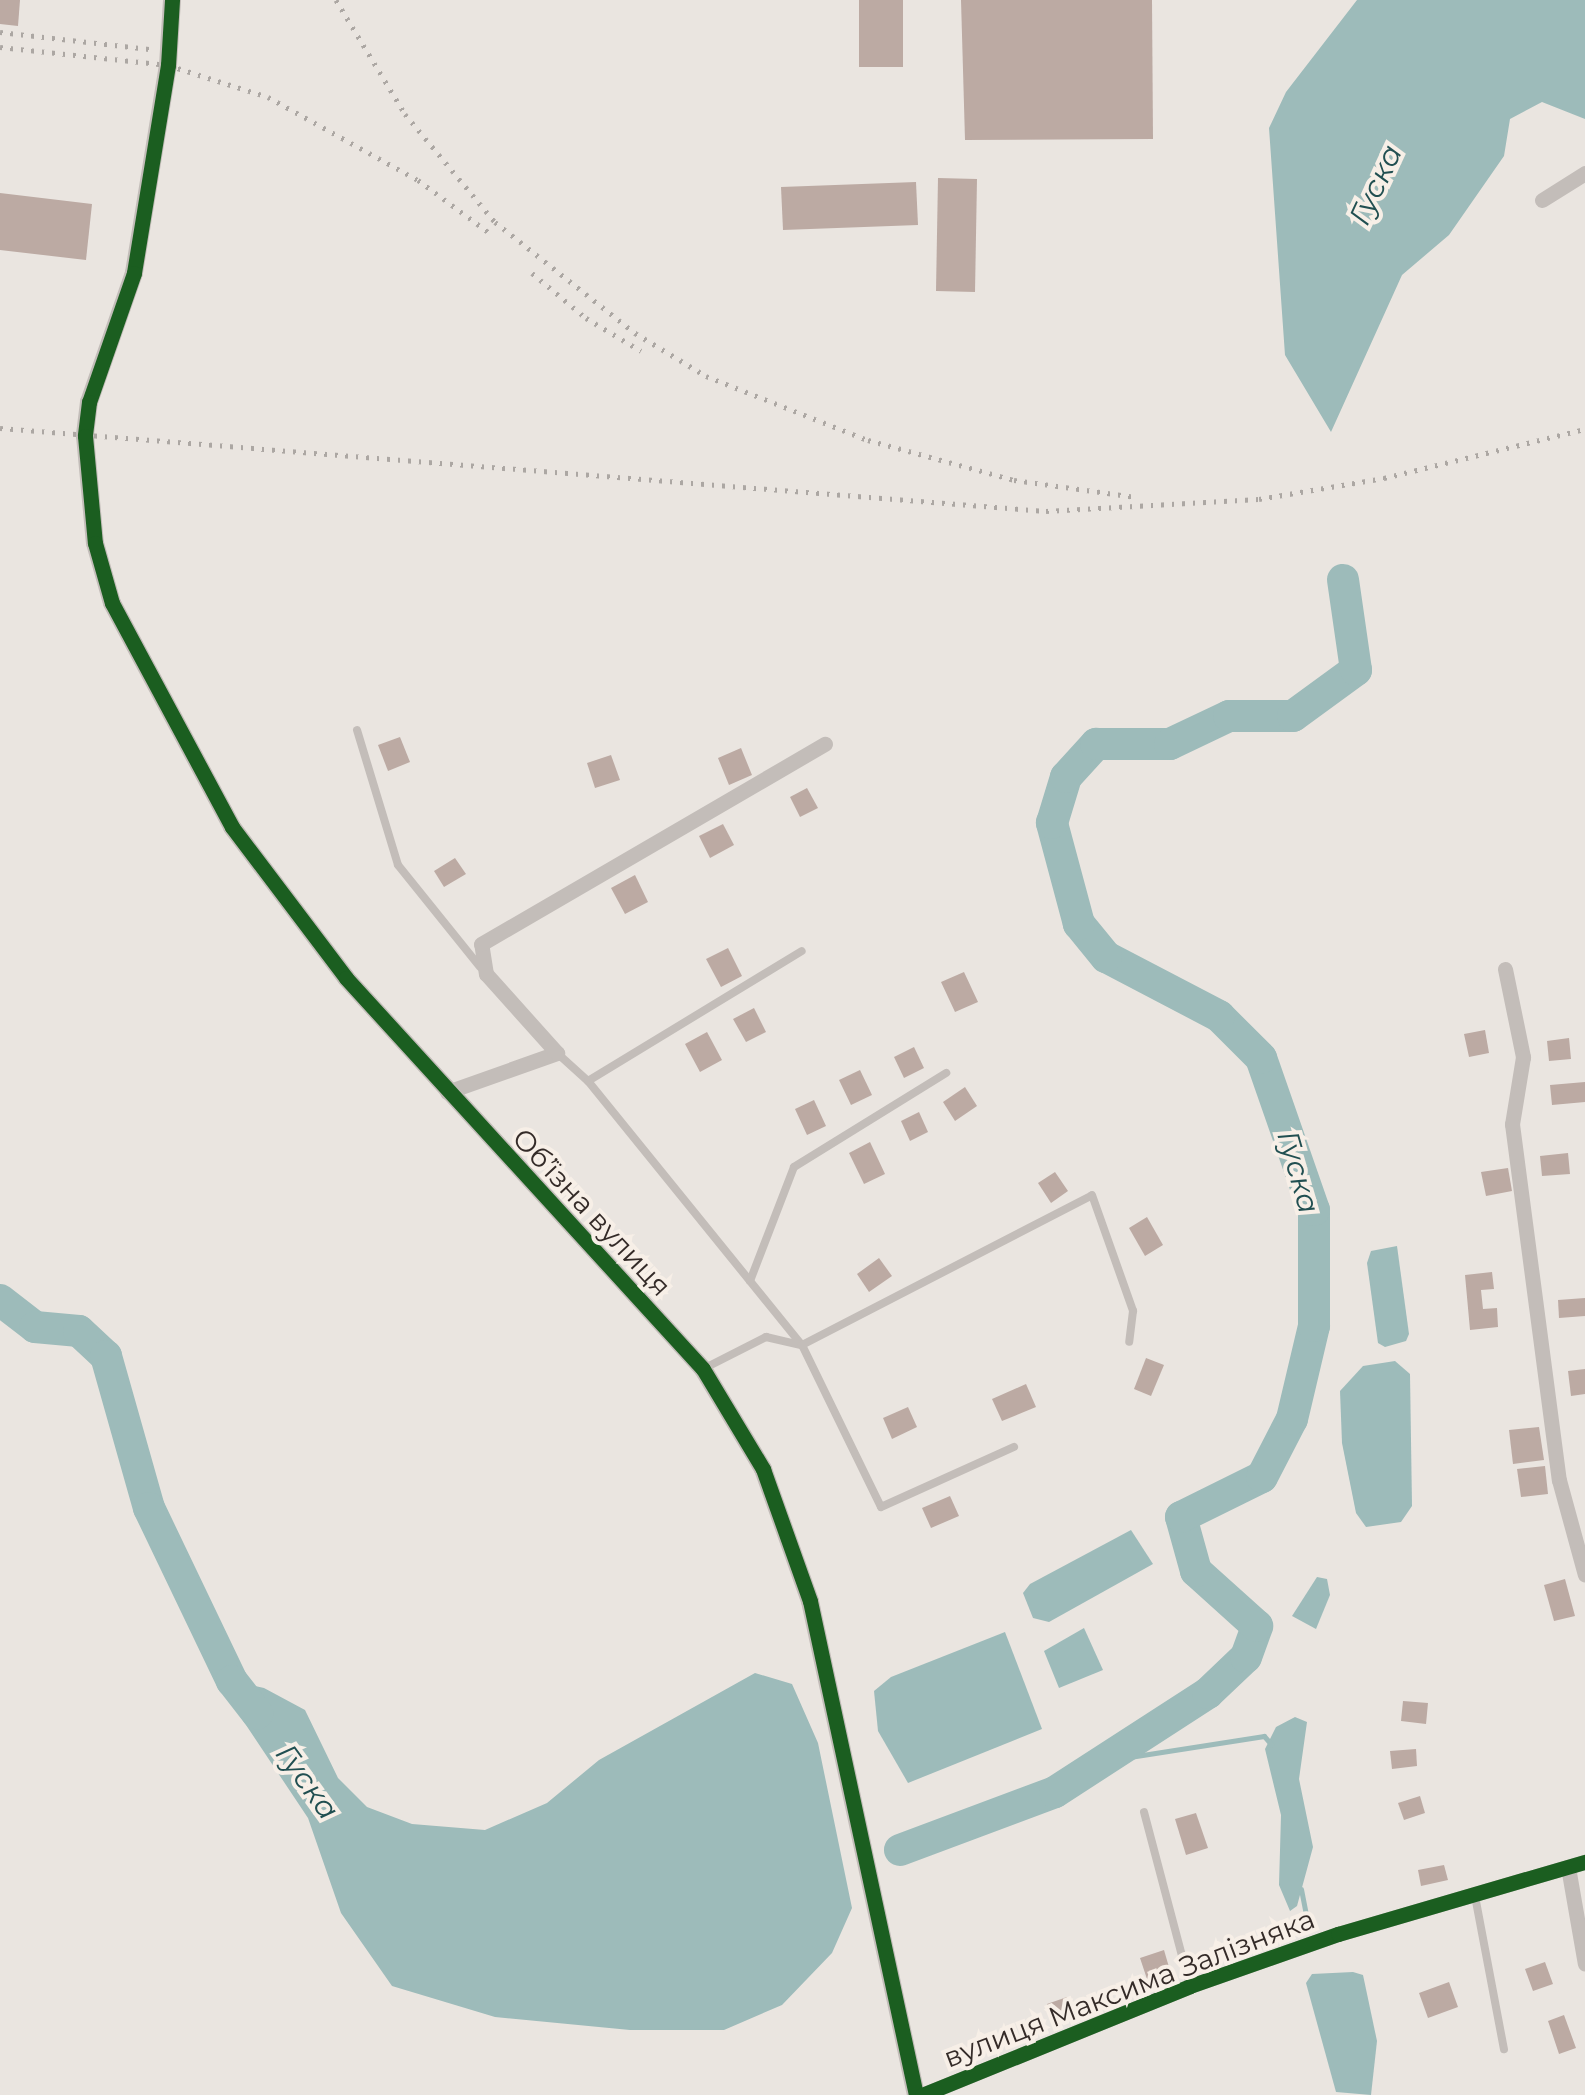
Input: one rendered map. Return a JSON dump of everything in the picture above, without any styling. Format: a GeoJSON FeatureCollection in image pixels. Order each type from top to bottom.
{"type":"FeatureCollection","features":[{"type":"Feature","properties":{"kind":"street","name":"Обʼїзна вулиця"},"geometry":{"type":"LineString","coordinates":[[172,0],[168,65],[134,273],[89,402],[85,436],[96,543],[112,603],[232,827],[346,978],[703,1368],[762,1469],[810,1601],[919,2095]]}},
{"type":"Feature","properties":{"kind":"street"},"geometry":{"type":"LineString","coordinates":[[1542,200],[1585,172]]}},
{"type":"Feature","properties":{"kind":"street"},"geometry":{"type":"LineString","coordinates":[[447,1092],[557,1053],[486,974],[481,944],[824,744]]}},
{"type":"Feature","properties":{"kind":"street"},"geometry":{"type":"LineString","coordinates":[[1505,969],[1523,1058],[1512,1124],[1559,1480],[1585,1575]]}},
{"type":"Feature","properties":{"kind":"street","name":"вулиця Максима Залізняка"},"geometry":{"type":"LineString","coordinates":[[919,2095],[1190,1986],[1585,1862]]}},
{"type":"Feature","properties":{"kind":"street"},"geometry":{"type":"LineString","coordinates":[[1568,1867],[1585,1964]]}},
{"type":"Feature","properties":{"kind":"lane"},"geometry":{"type":"LineString","coordinates":[[357,730],[398,864],[486,974]]}},
{"type":"Feature","properties":{"kind":"lane"},"geometry":{"type":"LineString","coordinates":[[588,1081],[802,951]]}},
{"type":"Feature","properties":{"kind":"lane"},"geometry":{"type":"LineString","coordinates":[[557,1053],[588,1081],[802,1344],[882,1506],[1014,1447]]}},
{"type":"Feature","properties":{"kind":"lane"},"geometry":{"type":"LineString","coordinates":[[750,1281],[794,1167],[946,1073]]}},
{"type":"Feature","properties":{"kind":"lane"},"geometry":{"type":"LineString","coordinates":[[703,1368],[766,1337],[802,1344],[1092,1194],[1133,1311],[1129,1342]]}},
{"type":"Feature","properties":{"kind":"lane"},"geometry":{"type":"LineString","coordinates":[[1144,1812],[1190,1986]]}},
{"type":"Feature","properties":{"kind":"lane"},"geometry":{"type":"LineString","coordinates":[[1475,1896],[1504,2050]]}},
{"type":"Feature","properties":{"kind":"water"},"geometry":{"type":"Polygon","coordinates":[[[1357,0],[1585,0],[1585,119],[1542,102],[1510,119],[1504,156],[1449,235],[1402,275],[1331,432],[1285,355],[1269,128],[1286,92],[1357,0]]]}},
{"type":"Feature","properties":{"kind":"water"},"geometry":{"type":"Polygon","coordinates":[[[1397,1246],[1409,1334],[1406,1341],[1385,1347],[1378,1343],[1367,1263],[1371,1251],[1397,1246]]]}},
{"type":"Feature","properties":{"kind":"water"},"geometry":{"type":"Polygon","coordinates":[[[1395,1361],[1410,1374],[1412,1506],[1401,1522],[1366,1527],[1356,1513],[1342,1443],[1340,1391],[1363,1366],[1395,1361]]]}},
{"type":"Feature","properties":{"kind":"water"},"geometry":{"type":"Polygon","coordinates":[[[1131,1530],[1153,1564],[1049,1622],[1033,1618],[1023,1593],[1030,1584],[1131,1530]]]}},
{"type":"Feature","properties":{"kind":"water"},"geometry":{"type":"Polygon","coordinates":[[[1317,1577],[1327,1579],[1330,1595],[1316,1629],[1292,1616],[1317,1577]]]}},
{"type":"Feature","properties":{"kind":"water"},"geometry":{"type":"Polygon","coordinates":[[[1084,1628],[1103,1670],[1059,1688],[1044,1651],[1084,1628]]]}},
{"type":"Feature","properties":{"kind":"water"},"geometry":{"type":"Polygon","coordinates":[[[1005,1632],[1042,1729],[908,1783],[878,1731],[874,1691],[891,1677],[1005,1632]]]}},
{"type":"Feature","properties":{"kind":"water"},"geometry":{"type":"Polygon","coordinates":[[[755,1673],[792,1684],[818,1743],[852,1908],[832,1953],[782,2005],[724,2030],[630,2030],[495,2017],[392,1986],[341,1913],[308,1818],[232,1704],[232,1681],[264,1688],[305,1710],[338,1778],[367,1807],[412,1824],[485,1830],[547,1803],[599,1760],[755,1673]]]}},
{"type":"Feature","properties":{"kind":"water"},"geometry":{"type":"Polygon","coordinates":[[[1295,1717],[1307,1722],[1299,1779],[1313,1847],[1297,1906],[1290,1911],[1279,1885],[1281,1815],[1265,1749],[1276,1727],[1295,1717]]]}},
{"type":"Feature","properties":{"kind":"water"},"geometry":{"type":"Polygon","coordinates":[[[1312,1974],[1363,1975],[1377,2041],[1371,2095],[1336,2092],[1306,1983],[1312,1974]]]}},
{"type":"Feature","properties":{"kind":"building"},"geometry":{"type":"Polygon","coordinates":[[[0,0],[20,0],[18,26],[0,24],[0,0]]]}},
{"type":"Feature","properties":{"kind":"building"},"geometry":{"type":"Polygon","coordinates":[[[859,0],[903,0],[903,67],[859,67],[859,0]]]}},
{"type":"Feature","properties":{"kind":"building"},"geometry":{"type":"Polygon","coordinates":[[[961,0],[1152,0],[1153,139],[965,140],[961,0]]]}},
{"type":"Feature","properties":{"kind":"building"},"geometry":{"type":"Polygon","coordinates":[[[938,178],[977,179],[975,292],[936,291],[938,178]]]}},
{"type":"Feature","properties":{"kind":"building"},"geometry":{"type":"Polygon","coordinates":[[[916,182],[918,225],[783,230],[781,187],[916,182]]]}},
{"type":"Feature","properties":{"kind":"building"},"geometry":{"type":"Polygon","coordinates":[[[0,193],[92,204],[86,260],[0,250],[0,193]]]}},
{"type":"Feature","properties":{"kind":"building"},"geometry":{"type":"Polygon","coordinates":[[[400,737],[410,762],[388,771],[378,745],[400,737]]]}},
{"type":"Feature","properties":{"kind":"building"},"geometry":{"type":"Polygon","coordinates":[[[741,748],[752,775],[729,785],[718,758],[741,748]]]}},
{"type":"Feature","properties":{"kind":"building"},"geometry":{"type":"Polygon","coordinates":[[[611,755],[620,780],[595,788],[587,763],[611,755]]]}},
{"type":"Feature","properties":{"kind":"building"},"geometry":{"type":"Polygon","coordinates":[[[807,788],[818,808],[800,817],[790,797],[807,788]]]}},
{"type":"Feature","properties":{"kind":"building"},"geometry":{"type":"Polygon","coordinates":[[[723,824],[734,845],[710,858],[699,836],[723,824]]]}},
{"type":"Feature","properties":{"kind":"building"},"geometry":{"type":"Polygon","coordinates":[[[455,858],[466,874],[444,887],[434,871],[455,858]]]}},
{"type":"Feature","properties":{"kind":"building"},"geometry":{"type":"Polygon","coordinates":[[[635,875],[648,902],[625,914],[611,888],[635,875]]]}},
{"type":"Feature","properties":{"kind":"building"},"geometry":{"type":"Polygon","coordinates":[[[728,948],[742,976],[721,987],[706,959],[728,948]]]}},
{"type":"Feature","properties":{"kind":"building"},"geometry":{"type":"Polygon","coordinates":[[[964,972],[978,1002],[955,1012],[941,982],[964,972]]]}},
{"type":"Feature","properties":{"kind":"building"},"geometry":{"type":"Polygon","coordinates":[[[754,1008],[766,1032],[746,1042],[733,1019],[754,1008]]]}},
{"type":"Feature","properties":{"kind":"building"},"geometry":{"type":"Polygon","coordinates":[[[1485,1030],[1489,1053],[1469,1057],[1464,1034],[1485,1030]]]}},
{"type":"Feature","properties":{"kind":"building"},"geometry":{"type":"Polygon","coordinates":[[[707,1032],[722,1060],[700,1072],[685,1044],[707,1032]]]}},
{"type":"Feature","properties":{"kind":"building"},"geometry":{"type":"Polygon","coordinates":[[[1569,1038],[1571,1059],[1549,1061],[1547,1041],[1569,1038]]]}},
{"type":"Feature","properties":{"kind":"building"},"geometry":{"type":"Polygon","coordinates":[[[914,1047],[924,1068],[904,1078],[894,1057],[914,1047]]]}},
{"type":"Feature","properties":{"kind":"building"},"geometry":{"type":"Polygon","coordinates":[[[860,1070],[872,1095],[851,1105],[839,1080],[860,1070]]]}},
{"type":"Feature","properties":{"kind":"building"},"geometry":{"type":"Polygon","coordinates":[[[1585,1082],[1585,1102],[1552,1105],[1550,1085],[1585,1082]]]}},
{"type":"Feature","properties":{"kind":"building"},"geometry":{"type":"Polygon","coordinates":[[[965,1087],[977,1106],[955,1121],[943,1102],[965,1087]]]}},
{"type":"Feature","properties":{"kind":"building"},"geometry":{"type":"Polygon","coordinates":[[[814,1100],[826,1126],[807,1135],[795,1109],[814,1100]]]}},
{"type":"Feature","properties":{"kind":"building"},"geometry":{"type":"Polygon","coordinates":[[[919,1112],[928,1132],[910,1141],[901,1121],[919,1112]]]}},
{"type":"Feature","properties":{"kind":"building"},"geometry":{"type":"Polygon","coordinates":[[[870,1142],[885,1174],[864,1184],[849,1153],[870,1142]]]}},
{"type":"Feature","properties":{"kind":"building"},"geometry":{"type":"Polygon","coordinates":[[[1568,1153],[1570,1174],[1542,1176],[1540,1156],[1568,1153]]]}},
{"type":"Feature","properties":{"kind":"building"},"geometry":{"type":"Polygon","coordinates":[[[1508,1168],[1512,1191],[1486,1196],[1481,1172],[1508,1168]]]}},
{"type":"Feature","properties":{"kind":"building"},"geometry":{"type":"Polygon","coordinates":[[[1055,1172],[1068,1191],[1051,1203],[1038,1183],[1055,1172]]]}},
{"type":"Feature","properties":{"kind":"building"},"geometry":{"type":"Polygon","coordinates":[[[1147,1217],[1163,1245],[1145,1256],[1129,1228],[1147,1217]]]}},
{"type":"Feature","properties":{"kind":"building"},"geometry":{"type":"Polygon","coordinates":[[[879,1258],[892,1276],[869,1292],[857,1274],[879,1258]]]}},
{"type":"Feature","properties":{"kind":"building"},"geometry":{"type":"Polygon","coordinates":[[[1492,1272],[1494,1289],[1481,1290],[1483,1309],[1497,1308],[1498,1327],[1470,1330],[1465,1275],[1492,1272]]]}},
{"type":"Feature","properties":{"kind":"building"},"geometry":{"type":"Polygon","coordinates":[[[1585,1298],[1585,1316],[1559,1318],[1558,1300],[1585,1298]]]}},
{"type":"Feature","properties":{"kind":"building"},"geometry":{"type":"Polygon","coordinates":[[[1146,1358],[1164,1365],[1151,1396],[1134,1389],[1146,1358]]]}},
{"type":"Feature","properties":{"kind":"building"},"geometry":{"type":"Polygon","coordinates":[[[1585,1369],[1585,1394],[1571,1396],[1568,1371],[1585,1369]]]}},
{"type":"Feature","properties":{"kind":"building"},"geometry":{"type":"Polygon","coordinates":[[[1026,1384],[1036,1407],[1002,1421],[992,1399],[1026,1384]]]}},
{"type":"Feature","properties":{"kind":"building"},"geometry":{"type":"Polygon","coordinates":[[[908,1407],[917,1427],[892,1439],[883,1418],[908,1407]]]}},
{"type":"Feature","properties":{"kind":"building"},"geometry":{"type":"Polygon","coordinates":[[[1539,1427],[1544,1460],[1513,1464],[1509,1430],[1539,1427]]]}},
{"type":"Feature","properties":{"kind":"building"},"geometry":{"type":"Polygon","coordinates":[[[1545,1466],[1548,1494],[1521,1497],[1517,1469],[1545,1466]]]}},
{"type":"Feature","properties":{"kind":"building"},"geometry":{"type":"Polygon","coordinates":[[[950,1496],[959,1516],[931,1528],[922,1508],[950,1496]]]}},
{"type":"Feature","properties":{"kind":"building"},"geometry":{"type":"Polygon","coordinates":[[[1565,1579],[1575,1616],[1554,1621],[1544,1585],[1565,1579]]]}},
{"type":"Feature","properties":{"kind":"building"},"geometry":{"type":"Polygon","coordinates":[[[1403,1701],[1428,1703],[1426,1724],[1401,1721],[1403,1701]]]}},
{"type":"Feature","properties":{"kind":"building"},"geometry":{"type":"Polygon","coordinates":[[[1416,1749],[1417,1766],[1392,1769],[1390,1751],[1416,1749]]]}},
{"type":"Feature","properties":{"kind":"building"},"geometry":{"type":"Polygon","coordinates":[[[1420,1796],[1425,1813],[1404,1820],[1398,1803],[1420,1796]]]}},
{"type":"Feature","properties":{"kind":"building"},"geometry":{"type":"Polygon","coordinates":[[[1196,1813],[1208,1848],[1186,1855],[1175,1819],[1196,1813]]]}},
{"type":"Feature","properties":{"kind":"building"},"geometry":{"type":"Polygon","coordinates":[[[1444,1865],[1448,1880],[1421,1886],[1418,1870],[1444,1865]]]}},
{"type":"Feature","properties":{"kind":"building"},"geometry":{"type":"Polygon","coordinates":[[[1164,1950],[1171,1974],[1148,1982],[1140,1958],[1164,1950]]]}},
{"type":"Feature","properties":{"kind":"building"},"geometry":{"type":"Polygon","coordinates":[[[1545,1962],[1553,1984],[1533,1991],[1525,1969],[1545,1962]]]}},
{"type":"Feature","properties":{"kind":"building"},"geometry":{"type":"Polygon","coordinates":[[[1449,1982],[1458,2007],[1428,2018],[1419,1993],[1449,1982]]]}},
{"type":"Feature","properties":{"kind":"building"},"geometry":{"type":"Polygon","coordinates":[[[1067,1997],[1074,2016],[1053,2023],[1047,2004],[1067,1997]]]}},
{"type":"Feature","properties":{"kind":"building"},"geometry":{"type":"Polygon","coordinates":[[[1564,2015],[1576,2048],[1559,2054],[1548,2021],[1564,2015]]]}},
{"type":"Feature","properties":{"kind":"waterway","name":"Гуска"},"geometry":{"type":"LineString","coordinates":[[900,1850],[1055,1792],[1208,1693],[1246,1657],[1257,1626],[1196,1571],[1181,1517],[1262,1477],[1292,1419],[1314,1326],[1314,1210],[1261,1058],[1219,1016],[1106,957],[1079,924],[1052,823],[1066,777],[1096,744],[1170,744],[1229,716],[1293,716],[1356,670],[1343,580]]}},
{"type":"Feature","properties":{"kind":"waterway","name":"Гуска"},"geometry":{"type":"LineString","coordinates":[[0,1300],[35,1327],[79,1331],[106,1356],[149,1508],[232,1681],[257,1713]]}},
{"type":"Feature","properties":{"kind":"waterway"},"geometry":{"type":"LineString","coordinates":[[1104,1761],[1264,1736],[1271,1744]]}},
{"type":"Feature","properties":{"kind":"waterway"},"geometry":{"type":"LineString","coordinates":[[1301,1889],[1308,1925]]}},
{"type":"Feature","properties":{"kind":"railway"},"geometry":{"type":"LineString","coordinates":[[336,0],[405,114],[495,222],[635,333],[706,376],[868,440],[1014,480],[1136,497]]}},
{"type":"Feature","properties":{"kind":"railway"},"geometry":{"type":"LineString","coordinates":[[0,32],[149,49]]}},
{"type":"Feature","properties":{"kind":"railway"},"geometry":{"type":"LineString","coordinates":[[0,47],[168,65],[268,97],[418,180],[492,235]]}},
{"type":"Feature","properties":{"kind":"railway"},"geometry":{"type":"LineString","coordinates":[[532,273],[586,318],[641,351]]}},
{"type":"Feature","properties":{"kind":"railway"},"geometry":{"type":"LineString","coordinates":[[0,428],[1046,511],[1259,499],[1384,478],[1585,429]]}},
{"type":"Feature","properties":{"kind":"cycle path"},"geometry":{"type":"LineString","coordinates":[[172,0],[168,65],[134,273],[89,402],[85,436],[95,543],[112,603],[232,827],[346,978],[703,1369],[763,1469],[810,1601],[916,2095]]}},
{"type":"Feature","properties":{"kind":"cycle path"},"geometry":{"type":"LineString","coordinates":[[922,2095],[1190,1986],[1338,1934],[1585,1862]]}}]}
